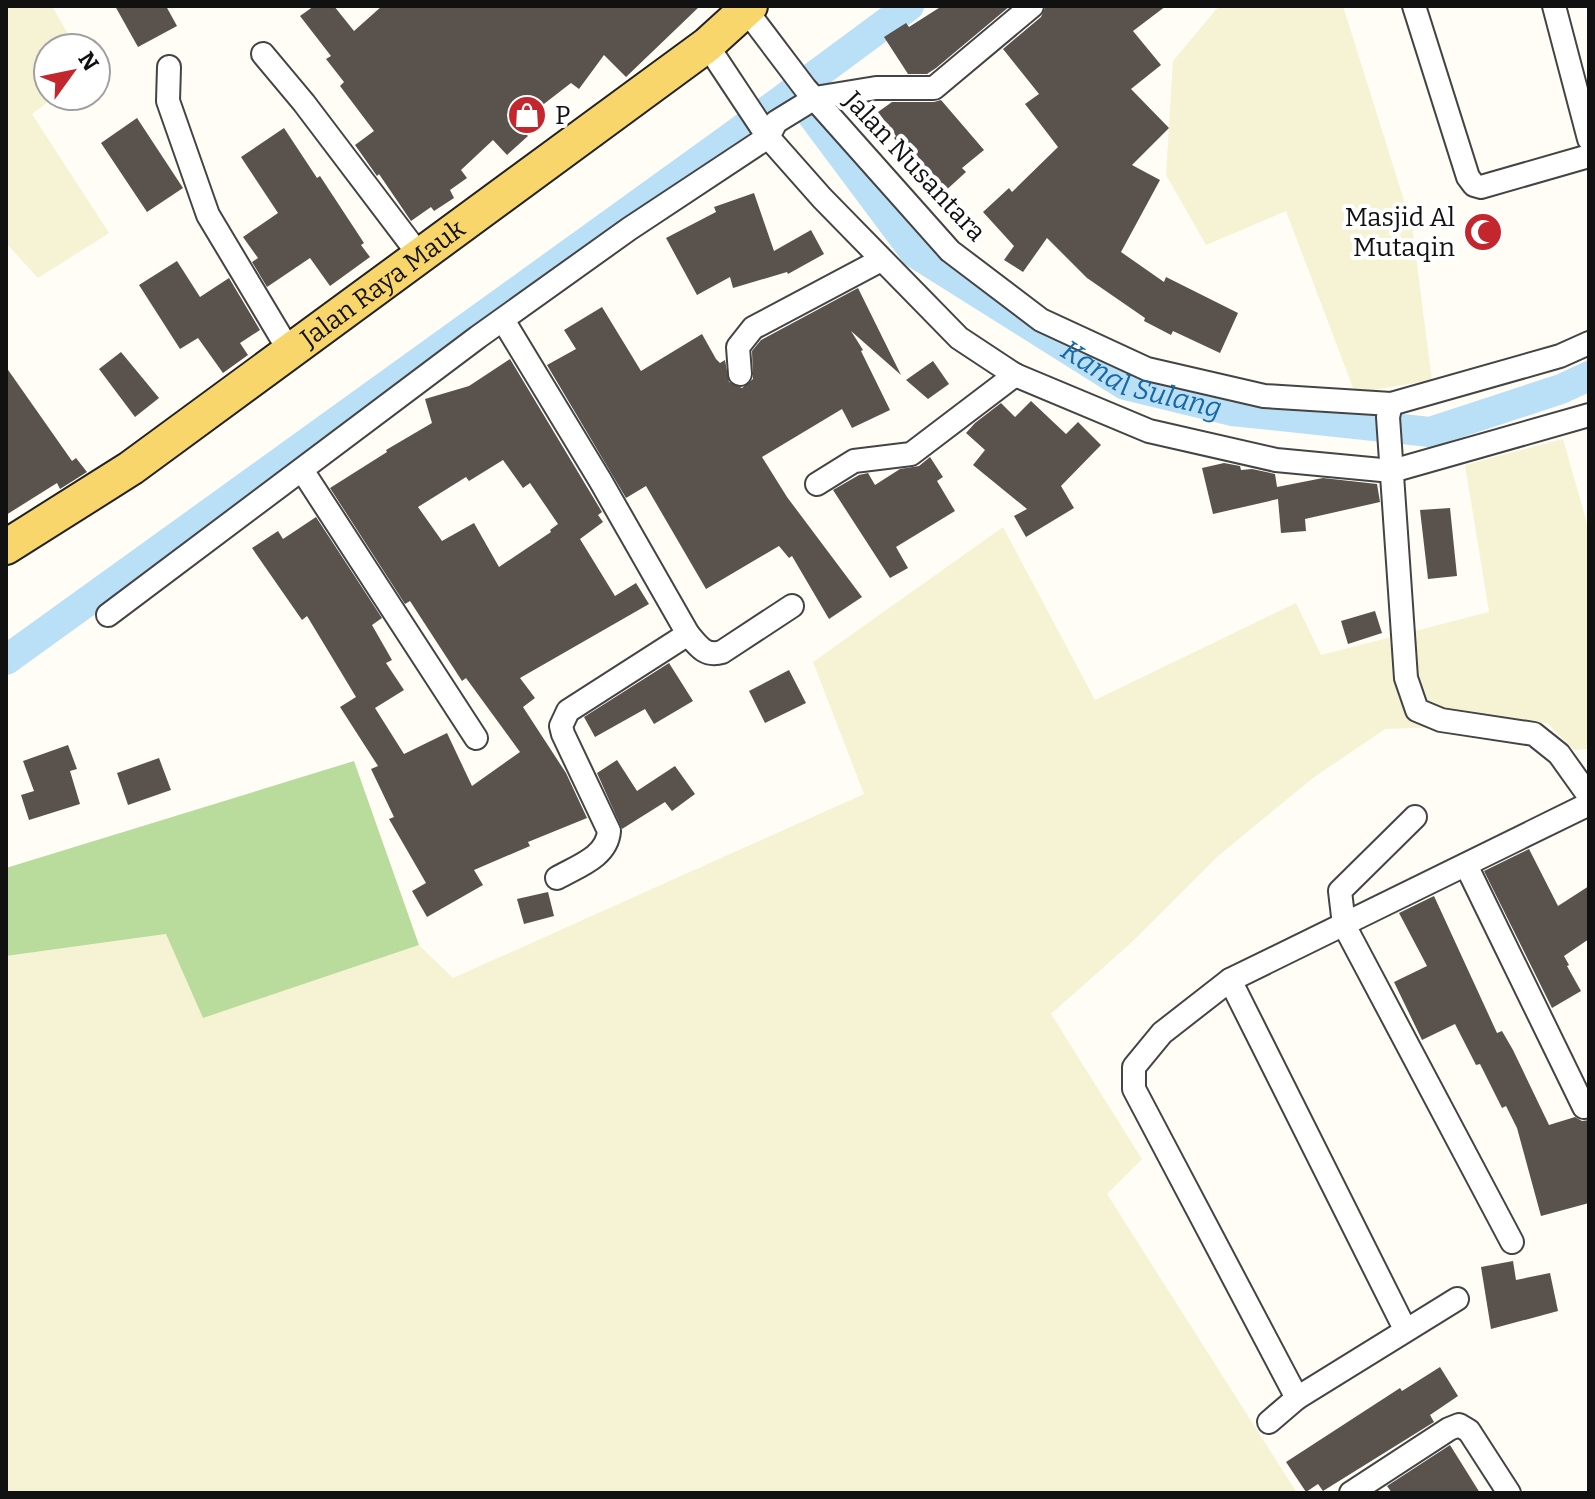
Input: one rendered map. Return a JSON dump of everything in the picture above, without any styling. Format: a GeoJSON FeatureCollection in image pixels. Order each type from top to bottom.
{"type":"FeatureCollection","features":[{"type":"Feature","properties":{"kind":"main road","name":"Jalan Raya Mauk"},"geometry":{"type":"LineString","coordinates":[[6,547],[131,468],[420,256],[714,54],[748,8]]}},
{"type":"Feature","properties":{"kind":"street"},"geometry":{"type":"LineString","coordinates":[[108,615],[810,95],[876,88],[934,88],[1032,6]]}},
{"type":"Feature","properties":{"kind":"street"},"geometry":{"type":"LineString","coordinates":[[1414,6],[1468,177],[1474,185],[1481,187],[1589,156]]}},
{"type":"Feature","properties":{"kind":"street"},"geometry":{"type":"LineString","coordinates":[[1554,6],[1589,139]]}},
{"type":"Feature","properties":{"kind":"street","name":"Jalan Nusantara"},"geometry":{"type":"LineString","coordinates":[[748,8],[810,95],[950,251],[1041,320],[1147,369],[1264,396],[1390,410],[1560,356],[1589,343]]}},
{"type":"Feature","properties":{"kind":"street"},"geometry":{"type":"LineString","coordinates":[[263,54],[420,256]]}},
{"type":"Feature","properties":{"kind":"street"},"geometry":{"type":"LineString","coordinates":[[714,54],[769,128],[881,260],[959,338],[1015,375],[1149,431],[1276,460],[1391,465],[1589,415]]}},
{"type":"Feature","properties":{"kind":"street"},"geometry":{"type":"LineString","coordinates":[[169,67],[168,101],[208,215],[290,352]]}},
{"type":"Feature","properties":{"kind":"street"},"geometry":{"type":"LineString","coordinates":[[740,374],[738,347],[753,328],[881,260]]}},
{"type":"Feature","properties":{"kind":"street"},"geometry":{"type":"LineString","coordinates":[[503,320],[688,634],[701,649],[714,654],[722,652],[792,606]]}},
{"type":"Feature","properties":{"kind":"street"},"geometry":{"type":"LineString","coordinates":[[817,484],[854,461],[911,454],[1015,375]]}},
{"type":"Feature","properties":{"kind":"street"},"geometry":{"type":"LineString","coordinates":[[1390,410],[1406,678],[1417,710],[1441,720],[1534,734],[1559,754],[1589,796]]}},
{"type":"Feature","properties":{"kind":"street"},"geometry":{"type":"LineString","coordinates":[[302,470],[476,738]]}},
{"type":"Feature","properties":{"kind":"street"},"geometry":{"type":"LineString","coordinates":[[557,878],[601,853],[608,841],[609,831],[563,734],[563,719],[568,711],[688,634]]}},
{"type":"Feature","properties":{"kind":"street"},"geometry":{"type":"LineString","coordinates":[[1297,1398],[1134,1089],[1134,1067],[1162,1033],[1230,980],[1589,804]]}},
{"type":"Feature","properties":{"kind":"street"},"geometry":{"type":"LineString","coordinates":[[1415,817],[1340,891],[1344,925],[1512,1242]]}},
{"type":"Feature","properties":{"kind":"street"},"geometry":{"type":"LineString","coordinates":[[1466,865],[1584,1107]]}},
{"type":"Feature","properties":{"kind":"street"},"geometry":{"type":"LineString","coordinates":[[1230,980],[1405,1329]]}},
{"type":"Feature","properties":{"kind":"street"},"geometry":{"type":"LineString","coordinates":[[1269,1422],[1297,1398],[1457,1299]]}},
{"type":"Feature","properties":{"kind":"street"},"geometry":{"type":"LineString","coordinates":[[1351,1493],[1380,1485],[1449,1429],[1459,1425],[1469,1431],[1509,1493]]}},
{"type":"Feature","properties":{"kind":"shaded area"},"geometry":{"type":"Polygon","coordinates":[[[6,6],[52,6],[67,32],[32,32],[32,112],[35,112],[32,114],[109,233],[38,278],[6,243],[6,6]]]}},
{"type":"Feature","properties":{"kind":"shaded area"},"geometry":{"type":"Polygon","coordinates":[[[1219,6],[1343,6],[1412,226],[1432,380],[1355,393],[1286,211],[1206,245],[1166,175],[1173,61],[1219,6]]]}},
{"type":"Feature","properties":{"kind":"shaded area"},"geometry":{"type":"Polygon","coordinates":[[[1563,439],[1589,530],[1589,749],[1574,750],[1547,723],[1385,729],[1313,778],[1218,856],[1133,941],[1051,1014],[1142,1159],[1107,1194],[1297,1493],[6,1493],[6,956],[167,934],[203,1017],[419,945],[453,978],[864,794],[813,662],[1003,527],[1095,700],[1296,603],[1321,655],[1489,612],[1465,465],[1563,439]]]}},
{"type":"Feature","properties":{"kind":"green space"},"geometry":{"type":"Polygon","coordinates":[[[354,761],[419,945],[203,1018],[166,934],[6,956],[6,868],[354,761]]]}},
{"type":"Feature","properties":{"kind":"building"},"geometry":{"type":"Polygon","coordinates":[[[115,6],[166,6],[177,26],[138,47],[115,6]]]}},
{"type":"Feature","properties":{"kind":"building"},"geometry":{"type":"Polygon","coordinates":[[[314,6],[334,6],[354,31],[382,6],[700,6],[626,77],[604,55],[579,89],[571,83],[540,107],[543,111],[523,131],[528,136],[507,155],[493,140],[461,170],[467,178],[450,190],[454,198],[434,211],[431,207],[411,221],[355,145],[374,131],[340,86],[344,82],[326,59],[331,56],[300,16],[314,6]]]}},
{"type":"Feature","properties":{"kind":"building"},"geometry":{"type":"Polygon","coordinates":[[[942,6],[1010,6],[927,74],[908,74],[884,37],[906,23],[909,27],[942,6]]]}},
{"type":"Feature","properties":{"kind":"building"},"geometry":{"type":"Polygon","coordinates":[[[1046,6],[1166,6],[1133,31],[1161,65],[1131,89],[1169,128],[1132,165],[1160,180],[1121,252],[1164,282],[1166,277],[1238,313],[1220,353],[1173,331],[1171,335],[1144,321],[1145,318],[1087,278],[1047,238],[1023,272],[1004,260],[1014,246],[983,212],[1009,188],[1012,192],[1058,147],[1025,104],[1039,94],[1003,49],[1041,17],[1046,6]]]}},
{"type":"Feature","properties":{"kind":"building"},"geometry":{"type":"Polygon","coordinates":[[[941,100],[984,150],[962,168],[966,172],[943,193],[894,138],[896,136],[878,112],[892,102],[941,100]]]}},
{"type":"Feature","properties":{"kind":"building"},"geometry":{"type":"Polygon","coordinates":[[[137,118],[183,188],[147,212],[101,143],[137,118]]]}},
{"type":"Feature","properties":{"kind":"building"},"geometry":{"type":"Polygon","coordinates":[[[284,128],[317,178],[320,176],[370,257],[330,286],[310,258],[267,287],[252,262],[258,258],[243,237],[278,213],[241,157],[284,128]]]}},
{"type":"Feature","properties":{"kind":"building"},"geometry":{"type":"Polygon","coordinates":[[[754,193],[774,251],[811,230],[824,254],[788,274],[733,288],[730,277],[697,295],[666,238],[716,212],[714,207],[754,193]]]}},
{"type":"Feature","properties":{"kind":"building"},"geometry":{"type":"Polygon","coordinates":[[[177,261],[200,297],[229,278],[260,330],[240,343],[248,355],[223,373],[198,338],[180,349],[139,285],[177,261]]]}},
{"type":"Feature","properties":{"kind":"building"},"geometry":{"type":"Polygon","coordinates":[[[858,288],[901,375],[851,331],[890,410],[852,428],[842,409],[762,457],[787,497],[862,597],[829,619],[792,556],[789,558],[779,546],[706,589],[646,486],[626,498],[547,365],[576,349],[564,330],[602,307],[641,371],[702,334],[716,359],[720,363],[725,360],[729,382],[742,388],[753,379],[752,351],[761,340],[858,288]]]}},
{"type":"Feature","properties":{"kind":"building"},"geometry":{"type":"Polygon","coordinates":[[[121,352],[159,398],[135,417],[99,369],[121,352]]]}},
{"type":"Feature","properties":{"kind":"building"},"geometry":{"type":"Polygon","coordinates":[[[510,359],[602,512],[598,515],[603,522],[580,539],[615,596],[636,583],[649,604],[520,678],[535,698],[523,707],[566,773],[587,818],[528,842],[530,846],[474,870],[483,885],[427,917],[412,891],[426,883],[389,819],[394,817],[371,769],[378,766],[340,707],[356,697],[307,616],[302,620],[252,548],[278,531],[283,539],[316,517],[382,618],[372,625],[392,660],[386,663],[404,690],[375,708],[404,754],[447,733],[472,786],[520,752],[466,678],[462,681],[410,601],[405,604],[330,488],[432,423],[425,399],[469,386],[510,359]],[[503,460],[469,481],[466,477],[418,507],[442,541],[474,523],[499,567],[558,524],[530,483],[523,488],[503,460]]]}},
{"type":"Feature","properties":{"kind":"building"},"geometry":{"type":"Polygon","coordinates":[[[933,361],[949,384],[928,399],[906,380],[933,361]]]}},
{"type":"Feature","properties":{"kind":"building"},"geometry":{"type":"Polygon","coordinates":[[[6,367],[72,461],[76,458],[87,472],[60,489],[57,483],[6,515],[6,367]]]}},
{"type":"Feature","properties":{"kind":"building"},"geometry":{"type":"Polygon","coordinates":[[[1031,401],[1066,434],[1078,422],[1101,445],[1061,486],[1074,508],[1026,537],[1014,516],[1027,509],[973,465],[985,450],[966,433],[1001,403],[1015,417],[1031,401]]]}},
{"type":"Feature","properties":{"kind":"building"},"geometry":{"type":"Polygon","coordinates":[[[930,457],[943,477],[937,481],[955,511],[896,547],[908,568],[890,578],[833,490],[868,473],[875,485],[900,469],[919,466],[930,457]]]}},
{"type":"Feature","properties":{"kind":"building"},"geometry":{"type":"Polygon","coordinates":[[[1224,463],[1240,466],[1241,470],[1275,474],[1277,487],[1323,478],[1377,484],[1380,502],[1305,519],[1306,531],[1281,533],[1278,499],[1213,514],[1202,468],[1224,463]]]}},
{"type":"Feature","properties":{"kind":"building"},"geometry":{"type":"Polygon","coordinates":[[[1450,508],[1457,576],[1428,579],[1420,510],[1450,508]]]}},
{"type":"Feature","properties":{"kind":"building"},"geometry":{"type":"Polygon","coordinates":[[[1375,611],[1382,633],[1348,644],[1341,621],[1375,611]]]}},
{"type":"Feature","properties":{"kind":"building"},"geometry":{"type":"Polygon","coordinates":[[[669,663],[693,701],[654,724],[645,709],[595,737],[584,717],[669,663]]]}},
{"type":"Feature","properties":{"kind":"building"},"geometry":{"type":"Polygon","coordinates":[[[789,670],[806,703],[765,723],[749,691],[789,670]]]}},
{"type":"Feature","properties":{"kind":"building"},"geometry":{"type":"Polygon","coordinates":[[[68,745],[77,769],[70,771],[80,804],[29,820],[21,795],[34,791],[23,761],[68,745]]]}},
{"type":"Feature","properties":{"kind":"building"},"geometry":{"type":"Polygon","coordinates":[[[159,758],[171,790],[128,805],[117,773],[159,758]]]}},
{"type":"Feature","properties":{"kind":"building"},"geometry":{"type":"Polygon","coordinates":[[[617,760],[637,791],[675,766],[695,794],[672,811],[665,802],[622,829],[597,773],[617,760]]]}},
{"type":"Feature","properties":{"kind":"building"},"geometry":{"type":"Polygon","coordinates":[[[1529,849],[1558,906],[1589,886],[1589,939],[1564,956],[1581,991],[1552,1008],[1484,871],[1529,849]]]}},
{"type":"Feature","properties":{"kind":"building"},"geometry":{"type":"Polygon","coordinates":[[[548,892],[554,916],[524,924],[517,899],[548,892]]]}},
{"type":"Feature","properties":{"kind":"building"},"geometry":{"type":"Polygon","coordinates":[[[1434,896],[1497,1033],[1502,1031],[1513,1050],[1549,1125],[1575,1117],[1582,1121],[1589,1120],[1589,1203],[1541,1216],[1517,1128],[1506,1106],[1502,1108],[1480,1064],[1476,1065],[1455,1024],[1422,1040],[1394,982],[1427,966],[1399,913],[1434,896]]]}},
{"type":"Feature","properties":{"kind":"building"},"geometry":{"type":"Polygon","coordinates":[[[1513,1261],[1516,1280],[1550,1273],[1558,1311],[1491,1329],[1481,1267],[1513,1261]]]}},
{"type":"Feature","properties":{"kind":"building"},"geometry":{"type":"Polygon","coordinates":[[[1440,1367],[1458,1396],[1430,1415],[1434,1422],[1323,1491],[1318,1484],[1306,1492],[1286,1462],[1400,1388],[1402,1391],[1440,1367]]]}},
{"type":"Feature","properties":{"kind":"building"},"geometry":{"type":"Polygon","coordinates":[[[1450,1445],[1480,1493],[1392,1493],[1387,1486],[1450,1445]]]}},
{"type":"Feature","properties":{"kind":"waterway"},"geometry":{"type":"LineString","coordinates":[[6,660],[909,6]]}},
{"type":"Feature","properties":{"kind":"waterway","name":"Kanal Sulang"},"geometry":{"type":"LineString","coordinates":[[794,91],[915,253],[1125,385],[1232,411],[1430,432],[1561,389],[1589,376]]}},
{"type":"Feature","properties":{"kind":"place","name":"P"},"geometry":{"type":"Point","coordinates":[527,115]}},
{"type":"Feature","properties":{"kind":"place","name":"Masjid Al Mutaqin"},"geometry":{"type":"Point","coordinates":[1483,232]}}]}
